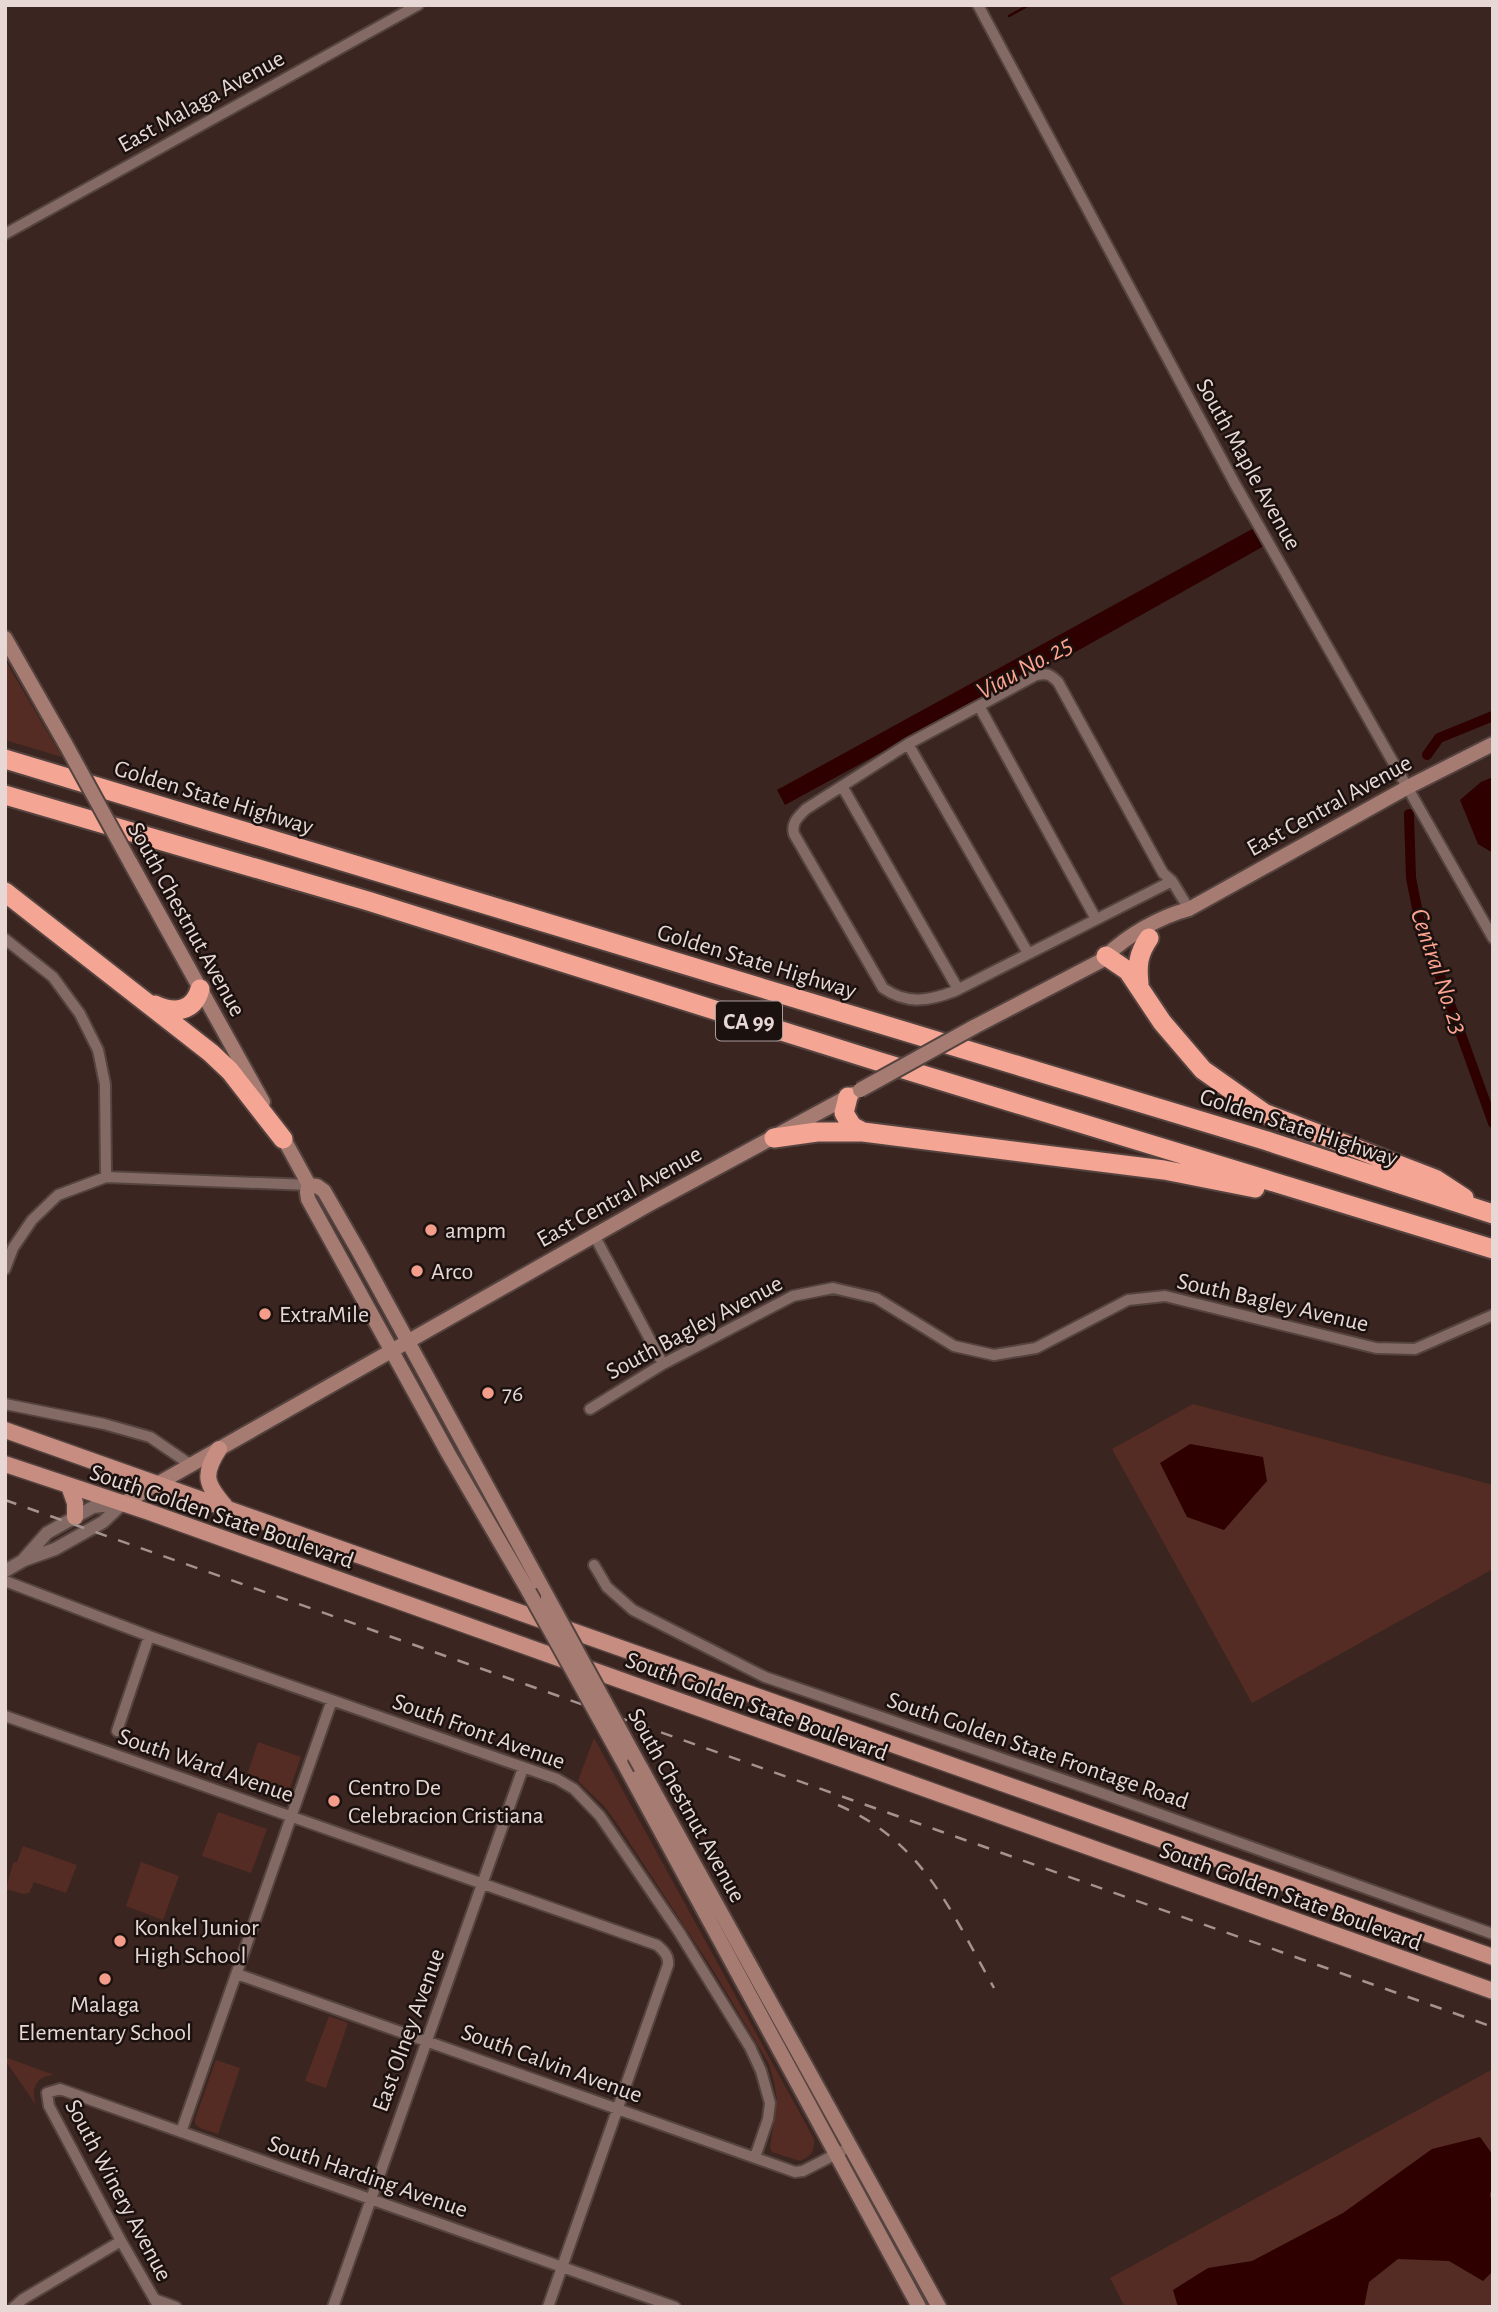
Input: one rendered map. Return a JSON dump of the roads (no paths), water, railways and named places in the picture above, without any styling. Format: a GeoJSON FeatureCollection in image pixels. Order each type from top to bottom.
{"type":"FeatureCollection","features":[{"type":"Feature","properties":{"kind":"highway","name":"Golden State Highway"},"geometry":{"type":"LineString","coordinates":[[5,759],[1264,1140],[1489,1213]]}},
{"type":"Feature","properties":{"kind":"highway","name":"CA 99"},"geometry":{"type":"LineString","coordinates":[[5,795],[368,901],[864,1057],[1493,1249]]}},
{"type":"Feature","properties":{"kind":"highway"},"geometry":{"type":"LineString","coordinates":[[5,892],[221,1062],[283,1139]]}},
{"type":"Feature","properties":{"kind":"highway"},"geometry":{"type":"LineString","coordinates":[[1139,984],[1137,963],[1140,951],[1149,938]]}},
{"type":"Feature","properties":{"kind":"highway"},"geometry":{"type":"LineString","coordinates":[[1106,956],[1128,971],[1162,1023],[1203,1070],[1265,1113],[1435,1179],[1489,1213]]}},
{"type":"Feature","properties":{"kind":"highway"},"geometry":{"type":"LineString","coordinates":[[148,1002],[175,1012],[191,1003],[200,989]]}},
{"type":"Feature","properties":{"kind":"highway"},"geometry":{"type":"LineString","coordinates":[[854,1093],[844,1113],[852,1126],[863,1132]]}},
{"type":"Feature","properties":{"kind":"highway"},"geometry":{"type":"LineString","coordinates":[[774,1138],[817,1132],[863,1132],[1164,1170],[1353,1207]]}},
{"type":"Feature","properties":{"kind":"main road","name":"South Chestnut Avenue"},"geometry":{"type":"LineString","coordinates":[[5,638],[309,1185],[308,1199],[621,1758],[919,2307]]}},
{"type":"Feature","properties":{"kind":"main road","name":"East Central Avenue"},"geometry":{"type":"LineString","coordinates":[[1106,956],[1122,942],[1175,913],[1189,909],[1408,787],[1493,744]]}},
{"type":"Feature","properties":{"kind":"main road","name":"East Central Avenue"},"geometry":{"type":"LineString","coordinates":[[122,1504],[594,1235],[1106,956],[1124,951],[1180,921],[1189,909]]}},
{"type":"Feature","properties":{"kind":"main road","name":"South Chestnut Avenue"},"geometry":{"type":"LineString","coordinates":[[309,1185],[324,1191],[939,2307]]}},
{"type":"Feature","properties":{"kind":"main road","name":"South Golden State Boulevard"},"geometry":{"type":"LineString","coordinates":[[5,1430],[1493,1957]]}},
{"type":"Feature","properties":{"kind":"main road"},"geometry":{"type":"LineString","coordinates":[[219,1449],[211,1461],[207,1478],[210,1489],[226,1508]]}},
{"type":"Feature","properties":{"kind":"main road","name":"South Golden State Boulevard"},"geometry":{"type":"LineString","coordinates":[[5,1464],[1493,1991]]}},
{"type":"Feature","properties":{"kind":"main road"},"geometry":{"type":"LineString","coordinates":[[69,1486],[75,1503],[75,1517]]}},
{"type":"Feature","properties":{"kind":"street","name":"East Malaga Avenue"},"geometry":{"type":"LineString","coordinates":[[5,234],[418,5]]}},
{"type":"Feature","properties":{"kind":"street","name":"South Maple Avenue"},"geometry":{"type":"LineString","coordinates":[[978,5],[1235,484],[1493,938]]}},
{"type":"Feature","properties":{"kind":"street"},"geometry":{"type":"LineString","coordinates":[[1172,881],[958,989],[933,999],[902,999],[883,988],[792,828],[796,819],[806,809],[908,744],[1036,675],[1045,673],[1058,682],[1163,873],[1172,881],[1189,909]]}},
{"type":"Feature","properties":{"kind":"street"},"geometry":{"type":"LineString","coordinates":[[979,706],[1096,919]]}},
{"type":"Feature","properties":{"kind":"street"},"geometry":{"type":"LineString","coordinates":[[908,744],[1028,953]]}},
{"type":"Feature","properties":{"kind":"street"},"geometry":{"type":"LineString","coordinates":[[842,786],[958,989]]}},
{"type":"Feature","properties":{"kind":"street"},"geometry":{"type":"LineString","coordinates":[[5,939],[53,976],[80,1014],[98,1050],[105,1084],[106,1177]]}},
{"type":"Feature","properties":{"kind":"street"},"geometry":{"type":"LineString","coordinates":[[5,1269],[13,1248],[32,1220],[58,1195],[106,1177],[309,1185]]}},
{"type":"Feature","properties":{"kind":"street"},"geometry":{"type":"LineString","coordinates":[[594,1235],[663,1364]]}},
{"type":"Feature","properties":{"kind":"street","name":"South Bagley Avenue"},"geometry":{"type":"LineString","coordinates":[[590,1409],[663,1364],[793,1296],[833,1288],[876,1298],[954,1346],[994,1355],[1036,1348],[1128,1300],[1165,1296],[1376,1348],[1415,1349],[1493,1315]]}},
{"type":"Feature","properties":{"kind":"street"},"geometry":{"type":"LineString","coordinates":[[5,1405],[79,1419],[150,1437],[191,1465]]}},
{"type":"Feature","properties":{"kind":"street","name":"East Central Avenue"},"geometry":{"type":"LineString","coordinates":[[24,1560],[47,1533],[75,1517],[93,1507],[122,1504]]}},
{"type":"Feature","properties":{"kind":"street","name":"East Central Avenue"},"geometry":{"type":"LineString","coordinates":[[5,1571],[24,1560],[55,1549],[96,1526],[122,1504]]}},
{"type":"Feature","properties":{"kind":"street","name":"South Golden State Frontage Road"},"geometry":{"type":"LineString","coordinates":[[594,1565],[607,1587],[633,1610],[765,1677],[1090,1788],[1493,1934]]}},
{"type":"Feature","properties":{"kind":"street","name":"South Front Avenue"},"geometry":{"type":"LineString","coordinates":[[5,1581],[149,1636],[557,1779],[574,1789],[593,1809],[639,1872],[724,2002],[750,2047],[769,2103],[768,2119],[755,2157]]}},
{"type":"Feature","properties":{"kind":"street"},"geometry":{"type":"LineString","coordinates":[[117,1731],[149,1636]]}},
{"type":"Feature","properties":{"kind":"street"},"geometry":{"type":"LineString","coordinates":[[181,2132],[332,1700]]}},
{"type":"Feature","properties":{"kind":"street","name":"South Ward Avenue"},"geometry":{"type":"LineString","coordinates":[[5,1716],[657,1945],[667,1955],[668,1965],[618,2109]]}},
{"type":"Feature","properties":{"kind":"street","name":"East Olney Avenue"},"geometry":{"type":"LineString","coordinates":[[333,2307],[523,1768]]}},
{"type":"Feature","properties":{"kind":"street","name":"South Calvin Avenue"},"geometry":{"type":"LineString","coordinates":[[237,1973],[795,2172],[803,2171],[850,2147]]}},
{"type":"Feature","properties":{"kind":"street","name":"South Harding Avenue"},"geometry":{"type":"LineString","coordinates":[[47,2093],[60,2089],[675,2307]]}},
{"type":"Feature","properties":{"kind":"street","name":"South Winery Avenue"},"geometry":{"type":"LineString","coordinates":[[47,2093],[48,2106],[156,2303]]}},
{"type":"Feature","properties":{"kind":"street"},"geometry":{"type":"LineString","coordinates":[[548,2307],[618,2109]]}},
{"type":"Feature","properties":{"kind":"street"},"geometry":{"type":"LineString","coordinates":[[14,2307],[121,2241]]}},
{"type":"Feature","properties":{"kind":"street"},"geometry":{"type":"LineString","coordinates":[[156,2303],[177,2307]]}},
{"type":"Feature","properties":{"kind":"water","name":"Viau No. 25"},"geometry":{"type":"Polygon","coordinates":[[[1254,528],[1264,546],[1063,659],[1056,657],[785,805],[777,790],[1254,528]]]}},
{"type":"Feature","properties":{"kind":"water"},"geometry":{"type":"Polygon","coordinates":[[[1493,777],[1493,853],[1478,844],[1460,800],[1481,782],[1493,777]]]}},
{"type":"Feature","properties":{"kind":"water"},"geometry":{"type":"Polygon","coordinates":[[[1190,1444],[1263,1457],[1267,1481],[1224,1530],[1187,1517],[1160,1463],[1190,1444]]]}},
{"type":"Feature","properties":{"kind":"water"},"geometry":{"type":"Polygon","coordinates":[[[1480,2137],[1493,2155],[1490,2195],[1493,2206],[1493,2271],[1483,2281],[1449,2261],[1398,2259],[1369,2282],[1364,2307],[1178,2307],[1173,2290],[1208,2268],[1252,2261],[1343,2213],[1432,2149],[1480,2137]]]}},
{"type":"Feature","properties":{"kind":"waterway"},"geometry":{"type":"LineString","coordinates":[[1009,16],[1029,5]]}},
{"type":"Feature","properties":{"kind":"waterway","name":"Central No. 23"},"geometry":{"type":"LineString","coordinates":[[1427,755],[1439,738],[1493,716]]}},
{"type":"Feature","properties":{"kind":"waterway","name":"Central No. 23"},"geometry":{"type":"LineString","coordinates":[[1409,814],[1411,878],[1419,918],[1493,1123]]}},
{"type":"Feature","properties":{"kind":"railway"},"geometry":{"type":"LineString","coordinates":[[5,1500],[1493,2027]]}},
{"type":"Feature","properties":{"kind":"railway"},"geometry":{"type":"LineString","coordinates":[[838,1805],[868,1820],[914,1859],[948,1906],[994,1988]]}},
{"type":"Feature","properties":{"kind":"place","name":"ampm"},"geometry":{"type":"Point","coordinates":[431,1230]}},
{"type":"Feature","properties":{"kind":"place","name":"Arco"},"geometry":{"type":"Point","coordinates":[417,1271]}},
{"type":"Feature","properties":{"kind":"place","name":"ExtraMile"},"geometry":{"type":"Point","coordinates":[265,1314]}},
{"type":"Feature","properties":{"kind":"place","name":"76"},"geometry":{"type":"Point","coordinates":[488,1393]}},
{"type":"Feature","properties":{"kind":"place","name":"Centro De Celebracion Cristiana"},"geometry":{"type":"Point","coordinates":[334,1801]}},
{"type":"Feature","properties":{"kind":"place","name":"Konkel Junior High School"},"geometry":{"type":"Point","coordinates":[120,1941]}},
{"type":"Feature","properties":{"kind":"place","name":"Malaga Elementary School"},"geometry":{"type":"Point","coordinates":[105,1979]}}]}
